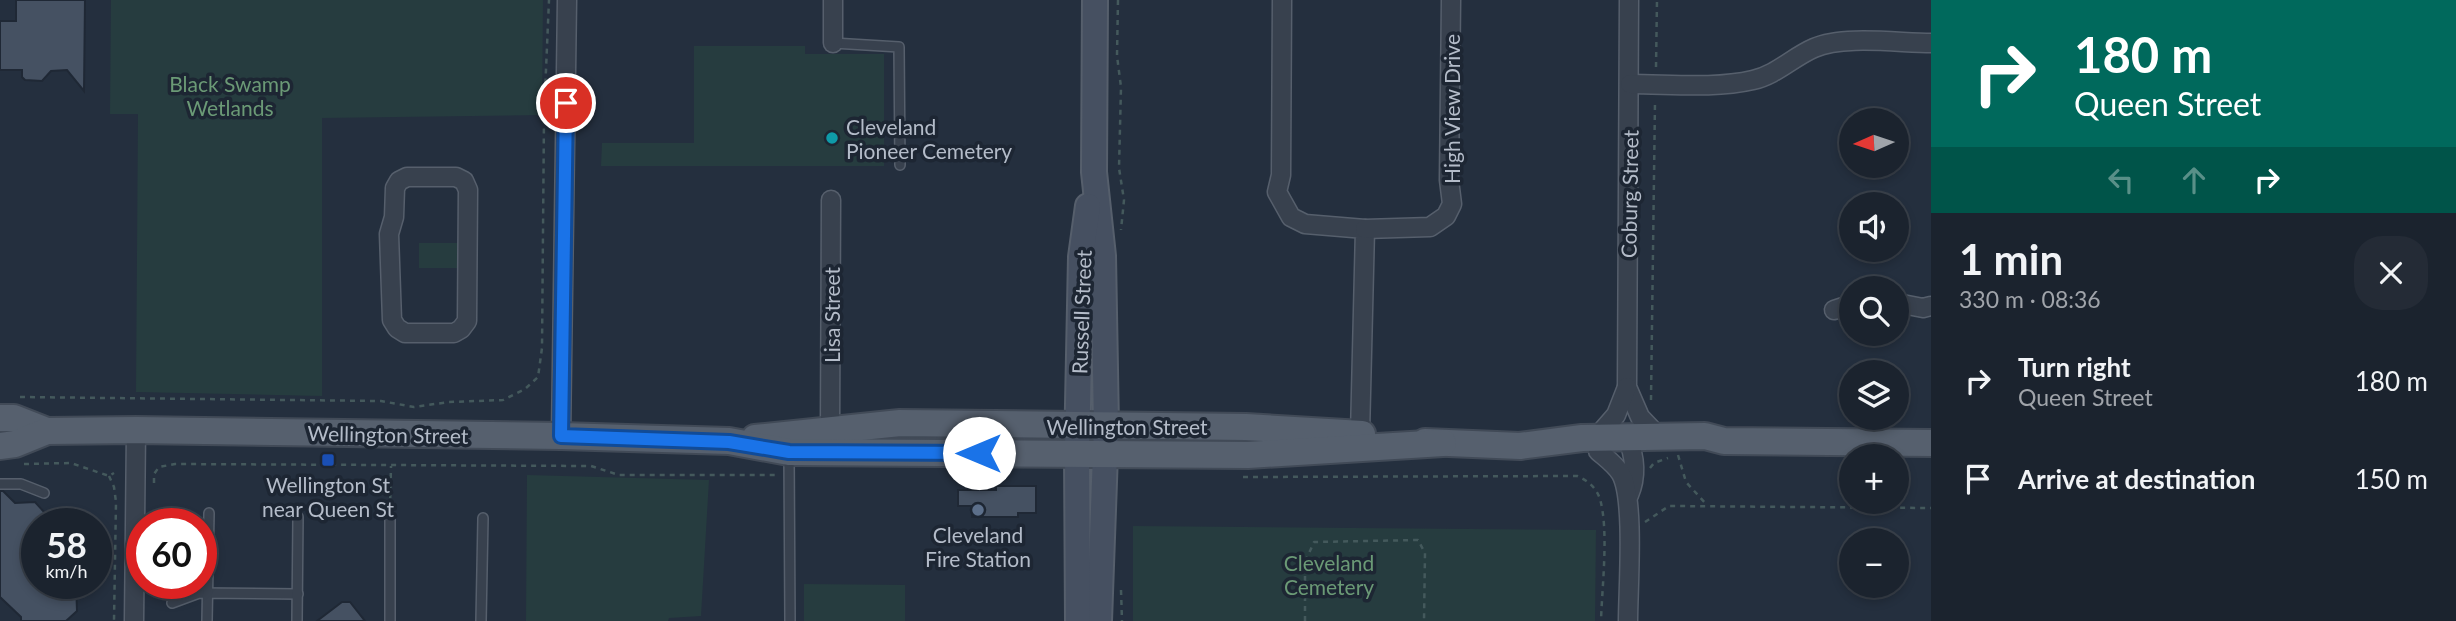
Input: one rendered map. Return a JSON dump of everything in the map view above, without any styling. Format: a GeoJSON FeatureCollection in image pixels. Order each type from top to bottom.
{"type":"FeatureCollection","features":[{"type":"Feature","properties":{"kind":"main road","name":"Russell Street"},"geometry":{"type":"LineString","coordinates":[[1088,616],[1106,453],[1103,256],[1094,172],[1095,0]]}},
{"type":"Feature","properties":{"kind":"main road","name":"Russell Street"},"geometry":{"type":"LineString","coordinates":[[1088,616],[1077,453],[1080,257],[1094,172]]}},
{"type":"Feature","properties":{"kind":"main road","name":"Wellington Street"},"geometry":{"type":"LineString","coordinates":[[7,407],[14,418],[47,431]]}},
{"type":"Feature","properties":{"kind":"main road","name":"Wellington Street"},"geometry":{"type":"LineString","coordinates":[[8,455],[15,444],[47,431],[561,436],[729,442],[900,423],[1246,427],[1360,434],[1443,443],[1597,445],[1636,452],[1671,448],[1705,436],[1724,441],[1931,443]]}},
{"type":"Feature","properties":{"kind":"main road","name":"Wellington Street"},"geometry":{"type":"LineString","coordinates":[[729,442],[789,464],[1006,453],[1248,455],[1443,443]]}},
{"type":"Feature","properties":{"kind":"street"},"geometry":{"type":"LineString","coordinates":[[561,436],[567,0]]}},
{"type":"Feature","properties":{"kind":"street"},"geometry":{"type":"LineString","coordinates":[[833,0],[833,43]]}},
{"type":"Feature","properties":{"kind":"street","name":"High View Drive"},"geometry":{"type":"LineString","coordinates":[[1282,0],[1281,175],[1277,192],[1290,217],[1305,224],[1365,229],[1430,227],[1446,216],[1452,204],[1449,180],[1451,0]]}},
{"type":"Feature","properties":{"kind":"street","name":"Coburg Street"},"geometry":{"type":"LineString","coordinates":[[1597,445],[1615,415],[1627,387],[1629,0]]}},
{"type":"Feature","properties":{"kind":"street"},"geometry":{"type":"LineString","coordinates":[[1630,85],[1721,84],[1755,80],[1785,66],[1815,47],[1841,41],[1931,43]]}},
{"type":"Feature","properties":{"kind":"street"},"geometry":{"type":"LineString","coordinates":[[407,177],[456,177],[464,181],[468,190],[468,256],[467,321],[461,329],[453,333],[405,333],[397,328],[392,320],[389,234],[394,217],[395,188],[399,181],[407,177]]}},
{"type":"Feature","properties":{"kind":"street","name":"Lisa Street"},"geometry":{"type":"LineString","coordinates":[[830,430],[831,200]]}},
{"type":"Feature","properties":{"kind":"street"},"geometry":{"type":"LineString","coordinates":[[1360,434],[1365,229]]}},
{"type":"Feature","properties":{"kind":"street"},"geometry":{"type":"LineString","coordinates":[[1909,305],[1923,308],[1931,306]]}},
{"type":"Feature","properties":{"kind":"street","name":"Coburg Street"},"geometry":{"type":"LineString","coordinates":[[1627,387],[1640,417],[1671,448]]}},
{"type":"Feature","properties":{"kind":"street"},"geometry":{"type":"LineString","coordinates":[[134,621],[136,430]]}},
{"type":"Feature","properties":{"kind":"street"},"geometry":{"type":"LineString","coordinates":[[1597,445],[1621,475],[1628,498],[1628,621]]}},
{"type":"Feature","properties":{"kind":"street"},"geometry":{"type":"LineString","coordinates":[[1628,498],[1634,484],[1636,452]]}},
{"type":"Feature","properties":{"kind":"lane"},"geometry":{"type":"LineString","coordinates":[[833,43],[899,47],[900,165]]}},
{"type":"Feature","properties":{"kind":"lane"},"geometry":{"type":"LineString","coordinates":[[1006,453],[1007,425]]}},
{"type":"Feature","properties":{"kind":"lane"},"geometry":{"type":"LineString","coordinates":[[789,464],[790,621]]}},
{"type":"Feature","properties":{"kind":"lane"},"geometry":{"type":"LineString","coordinates":[[0,484],[21,484],[44,492]]}},
{"type":"Feature","properties":{"kind":"lane"},"geometry":{"type":"LineString","coordinates":[[297,621],[298,517]]}},
{"type":"Feature","properties":{"kind":"lane"},"geometry":{"type":"LineString","coordinates":[[390,518],[390,621]]}},
{"type":"Feature","properties":{"kind":"lane"},"geometry":{"type":"LineString","coordinates":[[481,621],[482,518]]}},
{"type":"Feature","properties":{"kind":"lane"},"geometry":{"type":"LineString","coordinates":[[217,593],[298,594]]}},
{"type":"Feature","properties":{"kind":"lane"},"geometry":{"type":"LineString","coordinates":[[172,603],[183,599]]}},
{"type":"Feature","properties":{"kind":"lane"},"geometry":{"type":"LineString","coordinates":[[207,599],[207,621]]}},
{"type":"Feature","properties":{"kind":"path"},"geometry":{"type":"LineString","coordinates":[[7,407],[381,401],[414,407],[449,402],[503,400],[525,389],[538,377],[542,348],[544,116],[549,0]]}},
{"type":"Feature","properties":{"kind":"path"},"geometry":{"type":"LineString","coordinates":[[1118,0],[1117,56],[1121,87],[1119,155],[1124,200],[1121,240]]}},
{"type":"Feature","properties":{"kind":"path"},"geometry":{"type":"LineString","coordinates":[[1656,74],[1657,0]]}},
{"type":"Feature","properties":{"kind":"path"},"geometry":{"type":"LineString","coordinates":[[1651,406],[1655,95]]}},
{"type":"Feature","properties":{"kind":"path"},"geometry":{"type":"LineString","coordinates":[[1636,452],[1663,459],[1671,448]]}},
{"type":"Feature","properties":{"kind":"path"},"geometry":{"type":"LineString","coordinates":[[1671,448],[1686,482],[1707,505]]}},
{"type":"Feature","properties":{"kind":"path"},"geometry":{"type":"LineString","coordinates":[[8,455],[71,463],[109,476],[114,486],[116,502],[114,621]]}},
{"type":"Feature","properties":{"kind":"path"},"geometry":{"type":"LineString","coordinates":[[154,483],[156,470],[167,464],[591,466],[619,475],[789,464]]}},
{"type":"Feature","properties":{"kind":"path"},"geometry":{"type":"LineString","coordinates":[[390,466],[390,518]]}},
{"type":"Feature","properties":{"kind":"path"},"geometry":{"type":"LineString","coordinates":[[109,476],[114,473]]}},
{"type":"Feature","properties":{"kind":"path"},"geometry":{"type":"LineString","coordinates":[[1244,477],[1577,476],[1590,482],[1600,497],[1603,524],[1601,621]]}},
{"type":"Feature","properties":{"kind":"path"},"geometry":{"type":"LineString","coordinates":[[1646,522],[1669,506],[1931,508]]}},
{"type":"Feature","properties":{"kind":"path"},"geometry":{"type":"LineString","coordinates":[[1305,621],[1305,562],[1314,542],[1418,540],[1425,553],[1424,621]]}},
{"type":"Feature","properties":{"kind":"green space","name":"Black Swamp Wetlands"},"geometry":{"type":"Polygon","coordinates":[[[111,0],[543,0],[542,115],[322,118],[322,396],[136,392],[138,114],[110,114],[111,0]]]}},
{"type":"Feature","properties":{"kind":"green space"},"geometry":{"type":"Polygon","coordinates":[[[694,46],[805,46],[805,54],[884,54],[884,166],[601,166],[602,143],[694,143],[694,46]]]}},
{"type":"Feature","properties":{"kind":"green space"},"geometry":{"type":"Polygon","coordinates":[[[419,243],[460,243],[460,268],[419,268],[419,243]]]}},
{"type":"Feature","properties":{"kind":"green space"},"geometry":{"type":"Polygon","coordinates":[[[527,475],[709,480],[701,616],[669,618],[668,621],[526,621],[527,475]]]}},
{"type":"Feature","properties":{"kind":"green space","name":"Cleveland Cemetery"},"geometry":{"type":"Polygon","coordinates":[[[1133,526],[1596,530],[1595,621],[1133,621],[1133,526]]]}},
{"type":"Feature","properties":{"kind":"green space"},"geometry":{"type":"Polygon","coordinates":[[[804,584],[905,585],[905,621],[804,621],[804,584]]]}},
{"type":"Feature","properties":{"kind":"building"},"geometry":{"type":"Polygon","coordinates":[[[16,0],[85,0],[84,91],[67,70],[51,71],[42,81],[25,80],[22,70],[0,70],[0,21],[16,21],[16,0]]]}},
{"type":"Feature","properties":{"kind":"building"},"geometry":{"type":"Polygon","coordinates":[[[996,486],[1036,486],[1036,513],[1018,513],[1018,517],[972,517],[972,506],[958,506],[958,490],[996,490],[996,486]]]}},
{"type":"Feature","properties":{"kind":"building"},"geometry":{"type":"Polygon","coordinates":[[[0,491],[3,491],[15,503],[35,502],[40,508],[21,508],[21,599],[77,599],[77,611],[66,621],[21,621],[21,617],[0,597],[0,491]]]}},
{"type":"Feature","properties":{"kind":"building"},"geometry":{"type":"Polygon","coordinates":[[[342,602],[350,602],[365,621],[317,621],[342,602]]]}},
{"type":"Feature","properties":{"kind":"place","name":"Cleveland Pioneer Cemetery"},"geometry":{"type":"Point","coordinates":[832,138]}},
{"type":"Feature","properties":{"kind":"place","name":"Wellington St near Queen St"},"geometry":{"type":"Point","coordinates":[328,460]}},
{"type":"Feature","properties":{"kind":"place","name":"Cleveland Fire Station"},"geometry":{"type":"Point","coordinates":[978,510]}},
{"type":"Feature","properties":{"kind":"route"},"geometry":{"type":"LineString","coordinates":[[566,103],[561,436],[729,442],[789,452],[979,453]]}}]}
